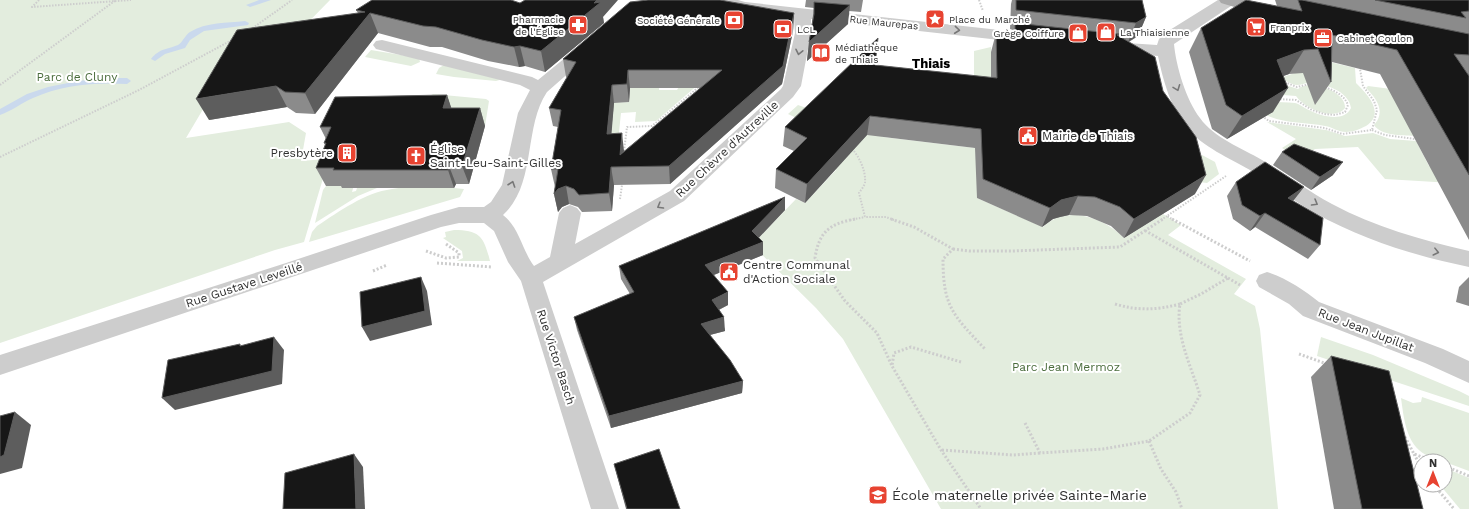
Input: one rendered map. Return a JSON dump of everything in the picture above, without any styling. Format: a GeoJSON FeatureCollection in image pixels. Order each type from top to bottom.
{"type":"FeatureCollection","features":[{"type":"Feature","properties":{"kind":"main road"},"geometry":{"type":"LineString","coordinates":[[1228,0],[1277,7]]}},
{"type":"Feature","properties":{"kind":"street","name":"Rue Maurepas"},"geometry":{"type":"LineString","coordinates":[[724,0],[742,7],[1042,40]]}},
{"type":"Feature","properties":{"kind":"street"},"geometry":{"type":"LineString","coordinates":[[1228,0],[1171,37],[1165,43],[1168,64],[1187,115],[1194,124],[1211,138],[1264,170],[1302,196],[1350,222],[1410,245],[1469,259]]}},
{"type":"Feature","properties":{"kind":"street","name":"Rue Chèvre d'Autreville"},"geometry":{"type":"LineString","coordinates":[[531,278],[677,196],[787,93],[792,86],[803,33],[802,13]]}},
{"type":"Feature","properties":{"kind":"street"},"geometry":{"type":"LineString","coordinates":[[489,215],[498,207],[512,186],[527,113],[540,88],[601,36]]}},
{"type":"Feature","properties":{"kind":"street"},"geometry":{"type":"LineString","coordinates":[[382,45],[526,80],[540,88]]}},
{"type":"Feature","properties":{"kind":"street"},"geometry":{"type":"LineString","coordinates":[[1096,45],[1165,51]]}},
{"type":"Feature","properties":{"kind":"street"},"geometry":{"type":"LineString","coordinates":[[560,262],[570,213]]}},
{"type":"Feature","properties":{"kind":"street","name":"Rue Gustave Leveillé"},"geometry":{"type":"LineString","coordinates":[[0,364],[294,269],[438,220],[459,215],[489,215]]}},
{"type":"Feature","properties":{"kind":"street","name":"Rue Victor Basch"},"geometry":{"type":"LineString","coordinates":[[489,215],[503,226],[519,262],[531,278],[605,509]]}},
{"type":"Feature","properties":{"kind":"street","name":"Rue Jean Jupillat"},"geometry":{"type":"LineString","coordinates":[[1260,272],[1311,309],[1434,356],[1469,372]]}},
{"type":"Feature","properties":{"kind":"path"},"geometry":{"type":"LineString","coordinates":[[39,0],[32,7],[131,0]]}},
{"type":"Feature","properties":{"kind":"path"},"geometry":{"type":"LineString","coordinates":[[78,4],[83,0]]}},
{"type":"Feature","properties":{"kind":"path"},"geometry":{"type":"LineString","coordinates":[[247,32],[292,0]]}},
{"type":"Feature","properties":{"kind":"path"},"geometry":{"type":"LineString","coordinates":[[0,86],[64,37],[115,1]]}},
{"type":"Feature","properties":{"kind":"path"},"geometry":{"type":"LineString","coordinates":[[0,157],[139,90],[234,39]]}},
{"type":"Feature","properties":{"kind":"path"},"geometry":{"type":"LineString","coordinates":[[1360,69],[1361,82],[1377,107],[1377,114],[1371,126],[1372,130]]}},
{"type":"Feature","properties":{"kind":"path"},"geometry":{"type":"LineString","coordinates":[[1280,80],[1297,87],[1315,85]]}},
{"type":"Feature","properties":{"kind":"path"},"geometry":{"type":"LineString","coordinates":[[624,151],[627,127],[652,126],[703,83]]}},
{"type":"Feature","properties":{"kind":"path"},"geometry":{"type":"LineString","coordinates":[[1271,98],[1296,100],[1312,110],[1324,114],[1335,115],[1345,112],[1348,107],[1344,97],[1322,86]]}},
{"type":"Feature","properties":{"kind":"path"},"geometry":{"type":"LineString","coordinates":[[1258,114],[1269,121],[1325,128],[1342,134],[1372,130],[1385,135],[1415,138]]}},
{"type":"Feature","properties":{"kind":"path"},"geometry":{"type":"LineString","coordinates":[[852,148],[858,154],[863,169],[865,182],[859,193],[865,217]]}},
{"type":"Feature","properties":{"kind":"path"},"geometry":{"type":"LineString","coordinates":[[981,509],[941,450],[892,366],[877,333],[845,301],[815,258],[820,238],[830,227],[841,222],[865,217],[886,217],[914,227],[953,248],[969,251],[1120,247],[1232,173]]}},
{"type":"Feature","properties":{"kind":"path"},"geometry":{"type":"LineString","coordinates":[[1166,216],[1260,272]]}},
{"type":"Feature","properties":{"kind":"path"},"geometry":{"type":"LineString","coordinates":[[1144,230],[1241,285]]}},
{"type":"Feature","properties":{"kind":"path"},"geometry":{"type":"LineString","coordinates":[[422,249],[444,258],[453,259],[458,257],[459,253],[444,243]]}},
{"type":"Feature","properties":{"kind":"path"},"geometry":{"type":"LineString","coordinates":[[953,248],[943,259],[944,286],[948,302],[959,319],[985,349]]}},
{"type":"Feature","properties":{"kind":"path"},"geometry":{"type":"LineString","coordinates":[[373,271],[391,263]]}},
{"type":"Feature","properties":{"kind":"path"},"geometry":{"type":"LineString","coordinates":[[437,263],[497,267]]}},
{"type":"Feature","properties":{"kind":"path"},"geometry":{"type":"LineString","coordinates":[[1115,304],[1132,309],[1145,310],[1164,308],[1180,304],[1201,294],[1228,278]]}},
{"type":"Feature","properties":{"kind":"path"},"geometry":{"type":"LineString","coordinates":[[941,450],[1013,455],[1056,453],[1103,449],[1149,440],[1190,413],[1200,395],[1194,375],[1186,357],[1178,321],[1180,304]]}},
{"type":"Feature","properties":{"kind":"path"},"geometry":{"type":"LineString","coordinates":[[892,366],[894,353],[911,347],[961,362]]}},
{"type":"Feature","properties":{"kind":"path"},"geometry":{"type":"LineString","coordinates":[[1299,354],[1335,366]]}},
{"type":"Feature","properties":{"kind":"path"},"geometry":{"type":"LineString","coordinates":[[1025,423],[1040,453]]}},
{"type":"Feature","properties":{"kind":"path"},"geometry":{"type":"LineString","coordinates":[[1402,429],[1414,453]]}},
{"type":"Feature","properties":{"kind":"path"},"geometry":{"type":"LineString","coordinates":[[1149,440],[1161,469],[1176,492],[1182,509]]}},
{"type":"Feature","properties":{"kind":"path"},"geometry":{"type":"LineString","coordinates":[[1453,469],[1469,476]]}},
{"type":"Feature","properties":{"kind":"path"},"geometry":{"type":"LineString","coordinates":[[1441,493],[1454,509]]}},
{"type":"Feature","properties":{"kind":"green space","name":"Parc de Cluny"},"geometry":{"type":"Polygon","coordinates":[[[0,0],[330,0],[285,46],[212,94],[186,138],[289,122],[306,133],[301,161],[325,159],[327,165],[304,242],[275,250],[0,343],[0,0]]]}},
{"type":"Feature","properties":{"kind":"green space"},"geometry":{"type":"Polygon","coordinates":[[[991,47],[992,86],[974,85],[974,51],[991,47]]]}},
{"type":"Feature","properties":{"kind":"green space"},"geometry":{"type":"Polygon","coordinates":[[[371,50],[419,58],[420,62],[411,66],[365,57],[371,50]]]}},
{"type":"Feature","properties":{"kind":"green space"},"geometry":{"type":"Polygon","coordinates":[[[1317,59],[1355,68],[1356,83],[1369,98],[1375,110],[1372,121],[1366,126],[1354,131],[1343,132],[1325,126],[1277,119],[1262,113],[1258,101],[1295,103],[1314,112],[1332,117],[1338,117],[1348,113],[1351,108],[1349,102],[1346,97],[1335,89],[1315,83],[1295,85],[1280,78],[1295,73],[1317,59]]]}},
{"type":"Feature","properties":{"kind":"green space"},"geometry":{"type":"Polygon","coordinates":[[[444,65],[503,79],[496,81],[436,74],[439,68],[444,65]]]}},
{"type":"Feature","properties":{"kind":"green space"},"geometry":{"type":"Polygon","coordinates":[[[707,77],[656,121],[635,122],[636,112],[621,113],[617,151],[584,120],[602,103],[629,102],[630,88],[659,88],[659,90],[677,90],[679,87],[707,77]]]}},
{"type":"Feature","properties":{"kind":"green space"},"geometry":{"type":"Polygon","coordinates":[[[1270,80],[1298,89],[1311,85],[1326,88],[1340,96],[1344,102],[1345,108],[1334,114],[1327,114],[1305,105],[1296,96],[1270,94],[1270,80]]]}},
{"type":"Feature","properties":{"kind":"green space"},"geometry":{"type":"Polygon","coordinates":[[[1368,86],[1399,90],[1414,136],[1392,134],[1377,129],[1374,125],[1378,120],[1380,110],[1377,101],[1366,88],[1368,86]]]}},
{"type":"Feature","properties":{"kind":"green space"},"geometry":{"type":"Polygon","coordinates":[[[433,94],[486,99],[489,101],[485,126],[481,126],[430,96],[433,94]]]}},
{"type":"Feature","properties":{"kind":"green space","name":"Parc Jean Mermoz"},"geometry":{"type":"Polygon","coordinates":[[[798,105],[879,134],[883,137],[975,148],[979,146],[977,198],[1043,227],[1053,220],[1063,216],[1085,216],[1106,225],[1124,238],[1163,214],[1181,225],[1168,235],[1246,279],[1234,294],[1255,306],[1260,329],[1278,509],[941,509],[843,339],[816,308],[752,245],[796,199],[805,203],[836,170],[824,131],[788,114],[798,105]]]}},
{"type":"Feature","properties":{"kind":"green space"},"geometry":{"type":"Polygon","coordinates":[[[1267,122],[1326,130],[1345,136],[1373,133],[1390,139],[1416,141],[1429,166],[1469,171],[1469,184],[1385,179],[1358,147],[1315,149],[1300,159],[1282,148],[1296,139],[1267,122]]]}},
{"type":"Feature","properties":{"kind":"green space"},"geometry":{"type":"Polygon","coordinates":[[[1202,155],[1215,162],[1219,174],[1207,183],[1191,181],[1175,172],[1202,155]]]}},
{"type":"Feature","properties":{"kind":"green space"},"geometry":{"type":"Polygon","coordinates":[[[354,185],[352,192],[356,191],[358,185],[377,188],[358,196],[315,223],[323,190],[326,186],[343,186],[342,188],[346,188],[347,186],[354,185]]]}},
{"type":"Feature","properties":{"kind":"green space"},"geometry":{"type":"Polygon","coordinates":[[[400,188],[464,189],[460,197],[309,242],[312,232],[317,226],[353,203],[372,194],[400,188]]]}},
{"type":"Feature","properties":{"kind":"green space"},"geometry":{"type":"Polygon","coordinates":[[[454,230],[470,231],[480,236],[486,246],[490,261],[457,261],[463,258],[462,251],[443,238],[446,237],[445,232],[454,230]]]}},
{"type":"Feature","properties":{"kind":"green space"},"geometry":{"type":"Polygon","coordinates":[[[1321,337],[1373,355],[1459,391],[1469,396],[1469,406],[1317,356],[1321,337]]]}},
{"type":"Feature","properties":{"kind":"green space"},"geometry":{"type":"Polygon","coordinates":[[[1422,397],[1469,413],[1469,471],[1453,465],[1453,453],[1423,453],[1414,444],[1407,430],[1401,398],[1413,403],[1421,402],[1422,397]]]}},
{"type":"Feature","properties":{"kind":"green space"},"geometry":{"type":"Polygon","coordinates":[[[1453,471],[1469,478],[1469,509],[1460,509],[1447,493],[1453,493],[1453,471]]]}},
{"type":"Feature","properties":{"kind":"building"},"geometry":{"type":"Polygon","coordinates":[[[372,0],[511,0],[520,3],[525,0],[597,0],[594,3],[601,2],[541,51],[482,40],[436,27],[423,26],[370,13],[305,93],[285,92],[276,86],[196,99],[237,30],[365,12],[356,10],[372,0]]]}},
{"type":"Feature","properties":{"kind":"building"},"geometry":{"type":"Polygon","coordinates":[[[648,0],[720,0],[794,13],[783,66],[669,166],[611,167],[609,193],[579,195],[574,189],[566,186],[558,189],[554,194],[558,169],[551,169],[561,110],[549,108],[576,62],[563,59],[630,2],[648,0]],[[628,70],[627,84],[612,85],[607,134],[622,133],[620,155],[722,70],[628,70]]]}},
{"type":"Feature","properties":{"kind":"building"},"geometry":{"type":"Polygon","coordinates":[[[1016,0],[1142,0],[1146,17],[1136,23],[1016,10],[1016,0]]]}},
{"type":"Feature","properties":{"kind":"building"},"geometry":{"type":"Polygon","coordinates":[[[1246,0],[1302,11],[1298,0],[1302,0],[1469,34],[1469,55],[1454,54],[1469,76],[1469,175],[1397,50],[1332,35],[1331,82],[1318,49],[1304,50],[1277,60],[1288,88],[1242,116],[1226,105],[1201,28],[1246,0]]]}},
{"type":"Feature","properties":{"kind":"building"},"geometry":{"type":"Polygon","coordinates":[[[1375,0],[1469,0],[1469,11],[1461,12],[1466,18],[1375,0]]]}},
{"type":"Feature","properties":{"kind":"building"},"geometry":{"type":"Polygon","coordinates":[[[814,2],[850,5],[809,42],[814,14],[814,2]]]}},
{"type":"Feature","properties":{"kind":"building","name":"Mairie de Thiais"},"geometry":{"type":"Polygon","coordinates":[[[1015,23],[1119,34],[1117,35],[1155,57],[1163,91],[1196,137],[1206,175],[1134,219],[1120,207],[1095,197],[1078,196],[1069,198],[1061,200],[1050,208],[983,179],[981,129],[870,116],[807,184],[776,169],[807,138],[785,127],[878,38],[875,65],[997,78],[996,33],[1015,35],[1015,23]]]}},
{"type":"Feature","properties":{"kind":"building"},"geometry":{"type":"Polygon","coordinates":[[[447,95],[443,108],[480,108],[462,166],[449,166],[448,170],[333,170],[334,168],[316,168],[331,127],[320,127],[335,97],[447,95]]]}},
{"type":"Feature","properties":{"kind":"building"},"geometry":{"type":"Polygon","coordinates":[[[1294,144],[1343,162],[1320,177],[1282,152],[1294,144]]]}},
{"type":"Feature","properties":{"kind":"building"},"geometry":{"type":"Polygon","coordinates":[[[1265,162],[1304,187],[1288,198],[1323,218],[1320,245],[1265,213],[1260,216],[1242,205],[1236,182],[1265,162]]]}},
{"type":"Feature","properties":{"kind":"building"},"geometry":{"type":"Polygon","coordinates":[[[785,197],[752,231],[763,242],[705,265],[728,292],[712,300],[724,317],[701,324],[730,360],[743,381],[609,416],[574,317],[634,292],[619,266],[785,197]]]}},
{"type":"Feature","properties":{"kind":"building"},"geometry":{"type":"Polygon","coordinates":[[[421,277],[425,311],[362,327],[360,292],[421,277]]]}},
{"type":"Feature","properties":{"kind":"building"},"geometry":{"type":"Polygon","coordinates":[[[274,337],[272,371],[162,398],[168,360],[240,344],[240,346],[274,337]]]}},
{"type":"Feature","properties":{"kind":"building"},"geometry":{"type":"Polygon","coordinates":[[[1331,356],[1389,371],[1413,468],[1413,493],[1419,493],[1423,509],[1362,509],[1331,356]]]}},
{"type":"Feature","properties":{"kind":"building"},"geometry":{"type":"Polygon","coordinates":[[[15,412],[4,455],[0,457],[0,416],[15,412]]]}},
{"type":"Feature","properties":{"kind":"building"},"geometry":{"type":"Polygon","coordinates":[[[659,449],[680,509],[627,509],[614,464],[659,449]]]}},
{"type":"Feature","properties":{"kind":"building"},"geometry":{"type":"Polygon","coordinates":[[[354,454],[356,509],[283,509],[285,473],[354,454]]]}},
{"type":"Feature","properties":{"kind":"waterway"},"geometry":{"type":"LineString","coordinates":[[250,5],[267,0]]}},
{"type":"Feature","properties":{"kind":"waterway"},"geometry":{"type":"LineString","coordinates":[[155,59],[162,52],[182,46],[187,39],[201,29],[245,23]]}},
{"type":"Feature","properties":{"kind":"waterway"},"geometry":{"type":"LineString","coordinates":[[0,112],[30,96],[51,89],[78,83],[117,80],[127,81]]}},
{"type":"Feature","properties":{"kind":"place","name":"Place du Marché"},"geometry":{"type":"Point","coordinates":[935,19]}},
{"type":"Feature","properties":{"kind":"place","name":"Société Générale"},"geometry":{"type":"Point","coordinates":[734,20]}},
{"type":"Feature","properties":{"kind":"place","name":"Pharmacie de l'Église"},"geometry":{"type":"Point","coordinates":[578,25]}},
{"type":"Feature","properties":{"kind":"place","name":"Franprix"},"geometry":{"type":"Point","coordinates":[1256,27]}},
{"type":"Feature","properties":{"kind":"place","name":"LCL"},"geometry":{"type":"Point","coordinates":[783,29]}},
{"type":"Feature","properties":{"kind":"place","name":"La Thiaisienne"},"geometry":{"type":"Point","coordinates":[1106,32]}},
{"type":"Feature","properties":{"kind":"place","name":"Grège Coiffure"},"geometry":{"type":"Point","coordinates":[1078,33]}},
{"type":"Feature","properties":{"kind":"place","name":"Cabinet Coulon"},"geometry":{"type":"Point","coordinates":[1323,38]}},
{"type":"Feature","properties":{"kind":"place","name":"Médiathèque de Thiais"},"geometry":{"type":"Point","coordinates":[821,53]}},
{"type":"Feature","properties":{"kind":"place","name":"Mairie de Thiais"},"geometry":{"type":"Point","coordinates":[1028,136]}},
{"type":"Feature","properties":{"kind":"place","name":"Presbytère"},"geometry":{"type":"Point","coordinates":[347,153]}},
{"type":"Feature","properties":{"kind":"place","name":"Église Saint-Leu-Saint-Gilles"},"geometry":{"type":"Point","coordinates":[416,156]}},
{"type":"Feature","properties":{"kind":"place","name":"Centre Communal d'Action Sociale"},"geometry":{"type":"Point","coordinates":[729,272]}},
{"type":"Feature","properties":{"kind":"place","name":"École maternelle privée Sainte-Marie"},"geometry":{"type":"Point","coordinates":[878,495]}},
{"type":"Feature","properties":{"kind":"district","name":"Thiais"},"geometry":{"type":"Point","coordinates":[931,63]}}]}
